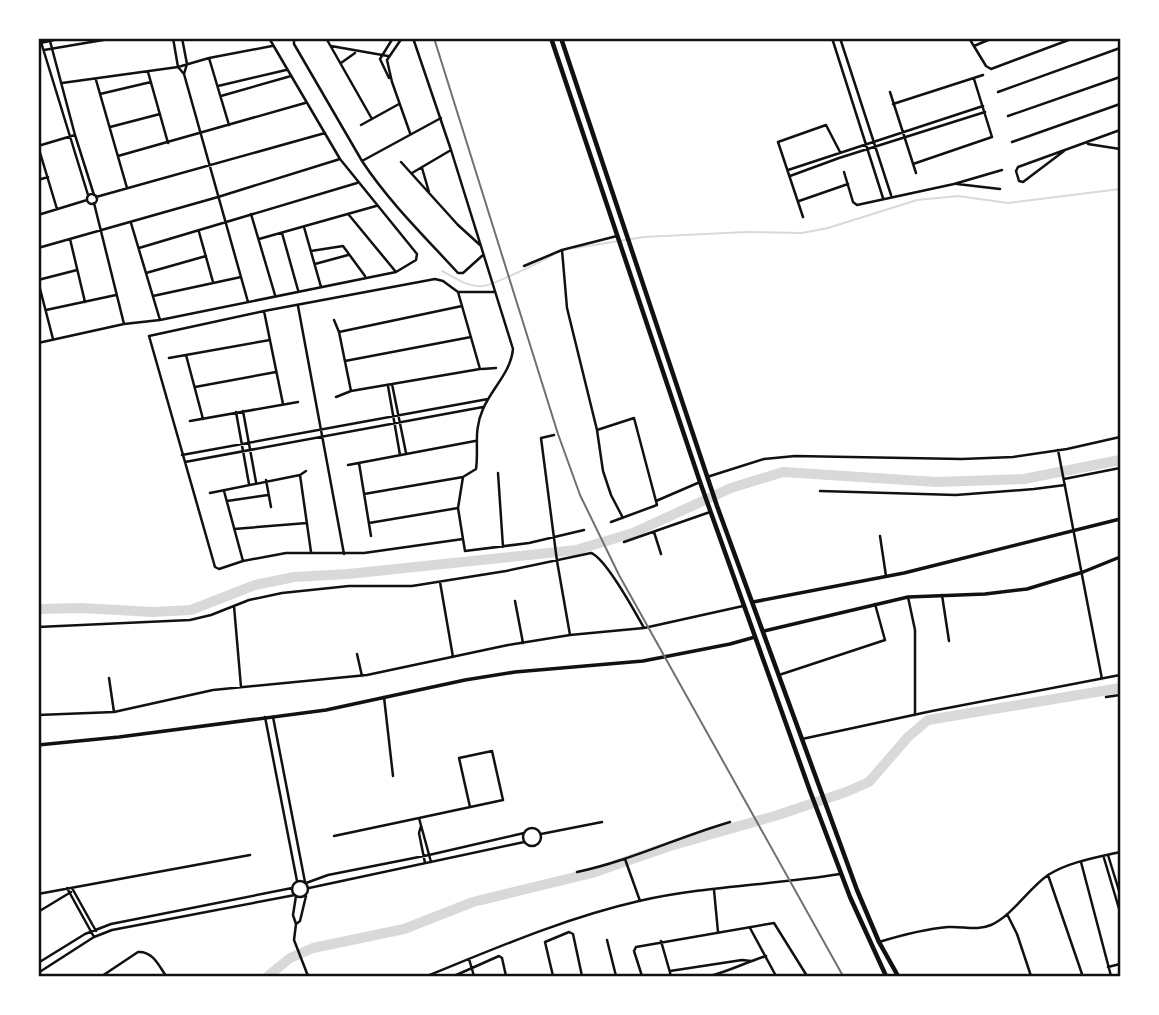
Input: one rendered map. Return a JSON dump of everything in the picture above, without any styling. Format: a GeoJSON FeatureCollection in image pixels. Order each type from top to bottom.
{"type":"FeatureCollection","features":[{"type":"Feature","properties":{"kind":"highway"},"geometry":{"type":"LineString","coordinates":[[551,38],[701,484],[818,814],[840,874],[886,976]]}},
{"type":"Feature","properties":{"kind":"highway"},"geometry":{"type":"LineString","coordinates":[[561,38],[707,479],[857,890],[879,942],[898,976]]}},
{"type":"Feature","properties":{"kind":"highway"},"geometry":{"type":"LineString","coordinates":[[562,69],[570,67]]}},
{"type":"Feature","properties":{"kind":"highway"},"geometry":{"type":"LineString","coordinates":[[568,85],[576,82]]}},
{"type":"Feature","properties":{"kind":"highway"},"geometry":{"type":"LineString","coordinates":[[785,721],[794,716]]}},
{"type":"Feature","properties":{"kind":"street"},"geometry":{"type":"LineString","coordinates":[[61,38],[40,43],[87,198],[89,203],[94,203]]}},
{"type":"Feature","properties":{"kind":"street"},"geometry":{"type":"LineString","coordinates":[[44,50],[116,38]]}},
{"type":"Feature","properties":{"kind":"street"},"geometry":{"type":"LineString","coordinates":[[173,38],[178,66],[184,74],[248,302]]}},
{"type":"Feature","properties":{"kind":"street"},"geometry":{"type":"LineString","coordinates":[[182,38],[187,64],[184,74]]}},
{"type":"Feature","properties":{"kind":"street"},"geometry":{"type":"LineString","coordinates":[[38,343],[396,272],[416,260],[417,254],[340,159],[269,38]]}},
{"type":"Feature","properties":{"kind":"street"},"geometry":{"type":"LineString","coordinates":[[294,38],[293,42],[300,56],[362,161],[408,219],[458,273],[463,273],[484,255]]}},
{"type":"Feature","properties":{"kind":"street"},"geometry":{"type":"LineString","coordinates":[[326,38],[372,119]]}},
{"type":"Feature","properties":{"kind":"street"},"geometry":{"type":"LineString","coordinates":[[393,38],[382,53],[381,62],[392,82],[410,133]]}},
{"type":"Feature","properties":{"kind":"street"},"geometry":{"type":"LineString","coordinates":[[392,82],[388,56],[402,38]]}},
{"type":"Feature","properties":{"kind":"street"},"geometry":{"type":"LineString","coordinates":[[364,494],[463,477],[476,469],[475,441],[483,407],[509,364],[513,349],[441,118],[413,38]]}},
{"type":"Feature","properties":{"kind":"street"},"geometry":{"type":"LineString","coordinates":[[832,38],[883,198]]}},
{"type":"Feature","properties":{"kind":"street"},"geometry":{"type":"LineString","coordinates":[[840,38],[891,196]]}},
{"type":"Feature","properties":{"kind":"street"},"geometry":{"type":"LineString","coordinates":[[970,38],[986,66],[991,69],[1074,38]]}},
{"type":"Feature","properties":{"kind":"street"},"geometry":{"type":"LineString","coordinates":[[974,46],[993,38]]}},
{"type":"Feature","properties":{"kind":"street"},"geometry":{"type":"LineString","coordinates":[[50,41],[75,135],[95,196],[100,230],[124,324]]}},
{"type":"Feature","properties":{"kind":"street"},"geometry":{"type":"LineString","coordinates":[[62,83],[148,72],[273,46]]}},
{"type":"Feature","properties":{"kind":"street"},"geometry":{"type":"LineString","coordinates":[[331,46],[388,56]]}},
{"type":"Feature","properties":{"kind":"street"},"geometry":{"type":"LineString","coordinates":[[998,92],[1121,48]]}},
{"type":"Feature","properties":{"kind":"street"},"geometry":{"type":"LineString","coordinates":[[341,63],[356,52]]}},
{"type":"Feature","properties":{"kind":"street"},"geometry":{"type":"LineString","coordinates":[[209,58],[229,126]]}},
{"type":"Feature","properties":{"kind":"street"},"geometry":{"type":"LineString","coordinates":[[218,86],[287,69]]}},
{"type":"Feature","properties":{"kind":"street"},"geometry":{"type":"LineString","coordinates":[[148,72],[168,144]]}},
{"type":"Feature","properties":{"kind":"street"},"geometry":{"type":"LineString","coordinates":[[893,104],[983,75]]}},
{"type":"Feature","properties":{"kind":"street"},"geometry":{"type":"LineString","coordinates":[[221,96],[291,76]]}},
{"type":"Feature","properties":{"kind":"street"},"geometry":{"type":"LineString","coordinates":[[1009,116],[1121,77]]}},
{"type":"Feature","properties":{"kind":"street"},"geometry":{"type":"LineString","coordinates":[[913,164],[991,138],[974,79]]}},
{"type":"Feature","properties":{"kind":"street"},"geometry":{"type":"LineString","coordinates":[[96,80],[127,188]]}},
{"type":"Feature","properties":{"kind":"street"},"geometry":{"type":"LineString","coordinates":[[100,94],[151,82]]}},
{"type":"Feature","properties":{"kind":"street"},"geometry":{"type":"LineString","coordinates":[[890,92],[916,173]]}},
{"type":"Feature","properties":{"kind":"street"},"geometry":{"type":"LineString","coordinates":[[118,156],[306,103]]}},
{"type":"Feature","properties":{"kind":"street"},"geometry":{"type":"LineString","coordinates":[[361,125],[400,104]]}},
{"type":"Feature","properties":{"kind":"street"},"geometry":{"type":"LineString","coordinates":[[1012,142],[1121,104]]}},
{"type":"Feature","properties":{"kind":"street"},"geometry":{"type":"LineString","coordinates":[[788,170],[983,106]]}},
{"type":"Feature","properties":{"kind":"street"},"geometry":{"type":"LineString","coordinates":[[790,176],[904,136],[985,112]]}},
{"type":"Feature","properties":{"kind":"street"},"geometry":{"type":"LineString","coordinates":[[110,127],[160,114]]}},
{"type":"Feature","properties":{"kind":"street"},"geometry":{"type":"LineString","coordinates":[[362,161],[441,118]]}},
{"type":"Feature","properties":{"kind":"street"},"geometry":{"type":"LineString","coordinates":[[803,218],[778,142],[825,125],[839,152]]}},
{"type":"Feature","properties":{"kind":"street"},"geometry":{"type":"LineString","coordinates":[[1064,151],[1023,182],[1019,181],[1016,171],[1018,167],[1121,130]]}},
{"type":"Feature","properties":{"kind":"street"},"geometry":{"type":"LineString","coordinates":[[38,215],[87,198],[325,133]]}},
{"type":"Feature","properties":{"kind":"street"},"geometry":{"type":"LineString","coordinates":[[57,209],[38,146],[75,135]]}},
{"type":"Feature","properties":{"kind":"street"},"geometry":{"type":"LineString","coordinates":[[1085,144],[1121,149]]}},
{"type":"Feature","properties":{"kind":"street"},"geometry":{"type":"LineString","coordinates":[[412,173],[451,150]]}},
{"type":"Feature","properties":{"kind":"street"},"geometry":{"type":"LineString","coordinates":[[38,248],[340,159]]}},
{"type":"Feature","properties":{"kind":"street"},"geometry":{"type":"LineString","coordinates":[[401,162],[458,225],[480,245]]}},
{"type":"Feature","properties":{"kind":"street"},"geometry":{"type":"LineString","coordinates":[[422,168],[430,194]]}},
{"type":"Feature","properties":{"kind":"street"},"geometry":{"type":"LineString","coordinates":[[844,172],[853,202],[857,205],[954,184],[1002,170]]}},
{"type":"Feature","properties":{"kind":"street"},"geometry":{"type":"LineString","coordinates":[[38,180],[48,177]]}},
{"type":"Feature","properties":{"kind":"street"},"geometry":{"type":"LineString","coordinates":[[139,248],[358,182]]}},
{"type":"Feature","properties":{"kind":"street"},"geometry":{"type":"LineString","coordinates":[[799,201],[848,184]]}},
{"type":"Feature","properties":{"kind":"street"},"geometry":{"type":"LineString","coordinates":[[954,184],[1000,189]]}},
{"type":"Feature","properties":{"kind":"street"},"geometry":{"type":"LineString","coordinates":[[259,239],[376,206]]}},
{"type":"Feature","properties":{"kind":"street"},"geometry":{"type":"LineString","coordinates":[[251,214],[275,295]]}},
{"type":"Feature","properties":{"kind":"street"},"geometry":{"type":"LineString","coordinates":[[348,214],[396,272]]}},
{"type":"Feature","properties":{"kind":"street"},"geometry":{"type":"LineString","coordinates":[[131,221],[160,320]]}},
{"type":"Feature","properties":{"kind":"street"},"geometry":{"type":"LineString","coordinates":[[304,227],[321,287]]}},
{"type":"Feature","properties":{"kind":"street"},"geometry":{"type":"LineString","coordinates":[[199,232],[214,284]]}},
{"type":"Feature","properties":{"kind":"street"},"geometry":{"type":"LineString","coordinates":[[282,233],[298,291]]}},
{"type":"Feature","properties":{"kind":"street"},"geometry":{"type":"LineString","coordinates":[[524,266],[562,250],[619,237]]}},
{"type":"Feature","properties":{"kind":"street"},"geometry":{"type":"LineString","coordinates":[[70,239],[85,302]]}},
{"type":"Feature","properties":{"kind":"street"},"geometry":{"type":"LineString","coordinates":[[311,251],[341,245],[366,278]]}},
{"type":"Feature","properties":{"kind":"street"},"geometry":{"type":"LineString","coordinates":[[562,250],[567,308],[597,430],[603,471],[623,518]]}},
{"type":"Feature","properties":{"kind":"street"},"geometry":{"type":"LineString","coordinates":[[315,264],[348,255]]}},
{"type":"Feature","properties":{"kind":"street"},"geometry":{"type":"LineString","coordinates":[[146,273],[206,256]]}},
{"type":"Feature","properties":{"kind":"street"},"geometry":{"type":"LineString","coordinates":[[53,340],[38,281],[78,270]]}},
{"type":"Feature","properties":{"kind":"street"},"geometry":{"type":"LineString","coordinates":[[153,296],[241,277]]}},
{"type":"Feature","properties":{"kind":"street"},"geometry":{"type":"LineString","coordinates":[[463,539],[364,553],[286,553],[243,561],[219,569],[213,564],[149,336],[435,279],[443,281],[458,292],[494,292]]}},
{"type":"Feature","properties":{"kind":"street"},"geometry":{"type":"LineString","coordinates":[[458,292],[480,369]]}},
{"type":"Feature","properties":{"kind":"street"},"geometry":{"type":"LineString","coordinates":[[46,310],[116,295]]}},
{"type":"Feature","properties":{"kind":"street"},"geometry":{"type":"LineString","coordinates":[[298,305],[344,554]]}},
{"type":"Feature","properties":{"kind":"street"},"geometry":{"type":"LineString","coordinates":[[339,332],[462,306]]}},
{"type":"Feature","properties":{"kind":"street"},"geometry":{"type":"LineString","coordinates":[[264,312],[283,404]]}},
{"type":"Feature","properties":{"kind":"street"},"geometry":{"type":"LineString","coordinates":[[334,320],[351,391]]}},
{"type":"Feature","properties":{"kind":"street"},"geometry":{"type":"LineString","coordinates":[[345,360],[471,337]]}},
{"type":"Feature","properties":{"kind":"street"},"geometry":{"type":"LineString","coordinates":[[169,358],[270,341]]}},
{"type":"Feature","properties":{"kind":"street"},"geometry":{"type":"LineString","coordinates":[[186,355],[203,418]]}},
{"type":"Feature","properties":{"kind":"street"},"geometry":{"type":"LineString","coordinates":[[336,397],[351,391],[496,368]]}},
{"type":"Feature","properties":{"kind":"street"},"geometry":{"type":"LineString","coordinates":[[195,387],[276,372]]}},
{"type":"Feature","properties":{"kind":"street"},"geometry":{"type":"LineString","coordinates":[[390,385],[406,454]]}},
{"type":"Feature","properties":{"kind":"street"},"geometry":{"type":"LineString","coordinates":[[182,455],[488,399]]}},
{"type":"Feature","properties":{"kind":"street"},"geometry":{"type":"LineString","coordinates":[[190,421],[298,402]]}},
{"type":"Feature","properties":{"kind":"street"},"geometry":{"type":"LineString","coordinates":[[184,462],[483,407]]}},
{"type":"Feature","properties":{"kind":"street"},"geometry":{"type":"LineString","coordinates":[[243,411],[256,482]]}},
{"type":"Feature","properties":{"kind":"street"},"geometry":{"type":"LineString","coordinates":[[236,412],[249,484]]}},
{"type":"Feature","properties":{"kind":"street"},"geometry":{"type":"LineString","coordinates":[[396,415],[400,455]]}},
{"type":"Feature","properties":{"kind":"street"},"geometry":{"type":"LineString","coordinates":[[597,430],[634,418],[656,501],[656,507],[611,522]]}},
{"type":"Feature","properties":{"kind":"street"},"geometry":{"type":"LineString","coordinates":[[554,435],[541,438],[570,635]]}},
{"type":"Feature","properties":{"kind":"street"},"geometry":{"type":"LineString","coordinates":[[707,479],[764,459],[795,456],[962,459],[1013,457],[1121,437]]}},
{"type":"Feature","properties":{"kind":"street"},"geometry":{"type":"LineString","coordinates":[[348,465],[475,441]]}},
{"type":"Feature","properties":{"kind":"street"},"geometry":{"type":"LineString","coordinates":[[1058,450],[1102,679]]}},
{"type":"Feature","properties":{"kind":"street"},"geometry":{"type":"LineString","coordinates":[[359,463],[371,536]]}},
{"type":"Feature","properties":{"kind":"street"},"geometry":{"type":"LineString","coordinates":[[1063,478],[1121,468]]}},
{"type":"Feature","properties":{"kind":"street"},"geometry":{"type":"LineString","coordinates":[[210,493],[300,475],[306,471]]}},
{"type":"Feature","properties":{"kind":"street"},"geometry":{"type":"LineString","coordinates":[[498,473],[503,547]]}},
{"type":"Feature","properties":{"kind":"street"},"geometry":{"type":"LineString","coordinates":[[300,475],[311,553]]}},
{"type":"Feature","properties":{"kind":"street"},"geometry":{"type":"LineString","coordinates":[[463,477],[458,508],[466,551],[554,540],[584,530]]}},
{"type":"Feature","properties":{"kind":"street"},"geometry":{"type":"LineString","coordinates":[[266,480],[271,507]]}},
{"type":"Feature","properties":{"kind":"street"},"geometry":{"type":"LineString","coordinates":[[656,501],[701,484]]}},
{"type":"Feature","properties":{"kind":"street"},"geometry":{"type":"LineString","coordinates":[[820,491],[956,495],[1065,485]]}},
{"type":"Feature","properties":{"kind":"street"},"geometry":{"type":"LineString","coordinates":[[224,491],[243,561]]}},
{"type":"Feature","properties":{"kind":"street"},"geometry":{"type":"LineString","coordinates":[[227,501],[268,495]]}},
{"type":"Feature","properties":{"kind":"street"},"geometry":{"type":"LineString","coordinates":[[369,523],[458,508]]}},
{"type":"Feature","properties":{"kind":"street"},"geometry":{"type":"LineString","coordinates":[[624,542],[710,510]]}},
{"type":"Feature","properties":{"kind":"street"},"geometry":{"type":"LineString","coordinates":[[753,603],[886,576],[1121,519]]}},
{"type":"Feature","properties":{"kind":"street"},"geometry":{"type":"LineString","coordinates":[[234,530],[307,523]]}},
{"type":"Feature","properties":{"kind":"street"},"geometry":{"type":"LineString","coordinates":[[654,532],[661,554]]}},
{"type":"Feature","properties":{"kind":"street"},"geometry":{"type":"LineString","coordinates":[[880,536],[886,576]]}},
{"type":"Feature","properties":{"kind":"street"},"geometry":{"type":"LineString","coordinates":[[38,627],[190,620],[282,593],[349,586],[412,586],[591,553],[597,555],[644,628]]}},
{"type":"Feature","properties":{"kind":"street"},"geometry":{"type":"LineString","coordinates":[[764,631],[908,597],[1013,591],[1083,572],[1121,557]]}},
{"type":"Feature","properties":{"kind":"street"},"geometry":{"type":"LineString","coordinates":[[440,582],[453,657]]}},
{"type":"Feature","properties":{"kind":"street"},"geometry":{"type":"LineString","coordinates":[[942,595],[949,641]]}},
{"type":"Feature","properties":{"kind":"street"},"geometry":{"type":"LineString","coordinates":[[908,597],[915,630],[915,715]]}},
{"type":"Feature","properties":{"kind":"street"},"geometry":{"type":"LineString","coordinates":[[515,601],[523,643]]}},
{"type":"Feature","properties":{"kind":"street"},"geometry":{"type":"LineString","coordinates":[[779,675],[885,640],[875,604]]}},
{"type":"Feature","properties":{"kind":"street"},"geometry":{"type":"LineString","coordinates":[[38,715],[114,712],[213,690],[362,676],[570,635],[644,628],[745,605]]}},
{"type":"Feature","properties":{"kind":"street"},"geometry":{"type":"LineString","coordinates":[[234,606],[242,687]]}},
{"type":"Feature","properties":{"kind":"street"},"geometry":{"type":"LineString","coordinates":[[38,745],[326,710],[450,683],[515,672],[643,661],[730,645],[756,637]]}},
{"type":"Feature","properties":{"kind":"street"},"geometry":{"type":"LineString","coordinates":[[357,654],[362,676]]}},
{"type":"Feature","properties":{"kind":"street"},"geometry":{"type":"LineString","coordinates":[[802,739],[1121,675]]}},
{"type":"Feature","properties":{"kind":"street"},"geometry":{"type":"LineString","coordinates":[[110,678],[114,712]]}},
{"type":"Feature","properties":{"kind":"street"},"geometry":{"type":"LineString","coordinates":[[1106,697],[1121,695]]}},
{"type":"Feature","properties":{"kind":"street"},"geometry":{"type":"LineString","coordinates":[[384,697],[393,776]]}},
{"type":"Feature","properties":{"kind":"street"},"geometry":{"type":"LineString","coordinates":[[38,964],[90,931],[111,923],[292,888],[297,881],[265,717]]}},
{"type":"Feature","properties":{"kind":"street"},"geometry":{"type":"LineString","coordinates":[[273,717],[309,888],[300,921],[296,924]]}},
{"type":"Feature","properties":{"kind":"street"},"geometry":{"type":"LineString","coordinates":[[334,836],[503,800],[492,751],[459,758],[470,807]]}},
{"type":"Feature","properties":{"kind":"street"},"geometry":{"type":"LineString","coordinates":[[285,818],[293,816]]}},
{"type":"Feature","properties":{"kind":"street"},"geometry":{"type":"LineString","coordinates":[[419,818],[431,862]]}},
{"type":"Feature","properties":{"kind":"street"},"geometry":{"type":"LineString","coordinates":[[541,834],[602,822]]}},
{"type":"Feature","properties":{"kind":"street"},"geometry":{"type":"LineString","coordinates":[[577,872],[625,860],[681,836],[730,822]]}},
{"type":"Feature","properties":{"kind":"street"},"geometry":{"type":"LineString","coordinates":[[421,826],[419,833],[425,863]]}},
{"type":"Feature","properties":{"kind":"street"},"geometry":{"type":"LineString","coordinates":[[297,881],[306,882],[328,875],[423,857],[535,828],[542,838],[536,846],[524,842],[309,888]]}},
{"type":"Feature","properties":{"kind":"street"},"geometry":{"type":"LineString","coordinates":[[524,833],[524,842]]}},
{"type":"Feature","properties":{"kind":"street"},"geometry":{"type":"LineString","coordinates":[[481,843],[482,851]]}},
{"type":"Feature","properties":{"kind":"street"},"geometry":{"type":"LineString","coordinates":[[879,942],[949,927],[984,927],[1006,914],[1048,875],[1082,862],[1121,852]]}},
{"type":"Feature","properties":{"kind":"street"},"geometry":{"type":"LineString","coordinates":[[38,894],[250,855]]}},
{"type":"Feature","properties":{"kind":"street"},"geometry":{"type":"LineString","coordinates":[[1106,856],[1121,894]]}},
{"type":"Feature","properties":{"kind":"street"},"geometry":{"type":"LineString","coordinates":[[1106,856],[1121,912]]}},
{"type":"Feature","properties":{"kind":"street"},"geometry":{"type":"LineString","coordinates":[[625,860],[640,901]]}},
{"type":"Feature","properties":{"kind":"street"},"geometry":{"type":"LineString","coordinates":[[1082,862],[1111,976]]}},
{"type":"Feature","properties":{"kind":"street"},"geometry":{"type":"LineString","coordinates":[[427,976],[530,934],[640,901],[840,874]]}},
{"type":"Feature","properties":{"kind":"street"},"geometry":{"type":"LineString","coordinates":[[1048,875],[1082,974],[1079,976]]}},
{"type":"Feature","properties":{"kind":"street"},"geometry":{"type":"LineString","coordinates":[[67,888],[90,931],[96,936]]}},
{"type":"Feature","properties":{"kind":"street"},"geometry":{"type":"LineString","coordinates":[[292,888],[295,896],[295,943],[308,976]]}},
{"type":"Feature","properties":{"kind":"street"},"geometry":{"type":"LineString","coordinates":[[38,912],[73,889]]}},
{"type":"Feature","properties":{"kind":"street"},"geometry":{"type":"LineString","coordinates":[[73,889],[95,929],[96,936]]}},
{"type":"Feature","properties":{"kind":"street"},"geometry":{"type":"LineString","coordinates":[[714,889],[718,932]]}},
{"type":"Feature","properties":{"kind":"street"},"geometry":{"type":"LineString","coordinates":[[38,973],[96,936],[201,913],[306,895]]}},
{"type":"Feature","properties":{"kind":"street"},"geometry":{"type":"LineString","coordinates":[[200,906],[201,913]]}},
{"type":"Feature","properties":{"kind":"street"},"geometry":{"type":"LineString","coordinates":[[1006,914],[1017,934],[1031,976]]}},
{"type":"Feature","properties":{"kind":"street"},"geometry":{"type":"LineString","coordinates":[[642,976],[634,949],[661,942],[776,924],[807,976]]}},
{"type":"Feature","properties":{"kind":"street"},"geometry":{"type":"LineString","coordinates":[[557,926],[559,935]]}},
{"type":"Feature","properties":{"kind":"street"},"geometry":{"type":"LineString","coordinates":[[750,928],[776,976]]}},
{"type":"Feature","properties":{"kind":"street"},"geometry":{"type":"LineString","coordinates":[[553,976],[545,942],[569,932],[573,934],[582,976]]}},
{"type":"Feature","properties":{"kind":"street"},"geometry":{"type":"LineString","coordinates":[[607,940],[616,975],[622,976]]}},
{"type":"Feature","properties":{"kind":"street"},"geometry":{"type":"LineString","coordinates":[[661,942],[671,976]]}},
{"type":"Feature","properties":{"kind":"street"},"geometry":{"type":"LineString","coordinates":[[102,976],[141,952],[152,957],[164,976]]}},
{"type":"Feature","properties":{"kind":"street"},"geometry":{"type":"LineString","coordinates":[[454,976],[501,956],[506,976]]}},
{"type":"Feature","properties":{"kind":"street"},"geometry":{"type":"LineString","coordinates":[[710,976],[742,967],[766,956]]}},
{"type":"Feature","properties":{"kind":"street"},"geometry":{"type":"LineString","coordinates":[[469,959],[474,976]]}},
{"type":"Feature","properties":{"kind":"street"},"geometry":{"type":"LineString","coordinates":[[670,971],[751,961]]}},
{"type":"Feature","properties":{"kind":"street"},"geometry":{"type":"LineString","coordinates":[[1108,967],[1121,964]]}},
{"type":"Feature","properties":{"kind":"waterway"},"geometry":{"type":"LineString","coordinates":[[575,248],[644,237],[746,232],[802,233],[828,228],[917,200],[958,196],[1008,203],[1120,189]]}},
{"type":"Feature","properties":{"kind":"waterway"},"geometry":{"type":"LineString","coordinates":[[442,271],[467,284],[483,286],[553,255]]}},
{"type":"Feature","properties":{"kind":"waterway"},"geometry":{"type":"LineString","coordinates":[[38,609],[81,608],[153,612],[191,610],[255,585],[294,577],[348,574],[576,550],[633,533],[731,488],[783,472],[937,482],[1024,479],[1120,460]]}},
{"type":"Feature","properties":{"kind":"waterway"},"geometry":{"type":"LineString","coordinates":[[268,976],[290,958],[313,948],[404,929],[473,902],[592,873],[846,792],[869,782],[908,737],[928,720],[1120,688]]}},
{"type":"Feature","properties":{"kind":"railway"},"geometry":{"type":"LineString","coordinates":[[434,38],[558,434],[580,495],[619,575],[843,976]]}}]}
